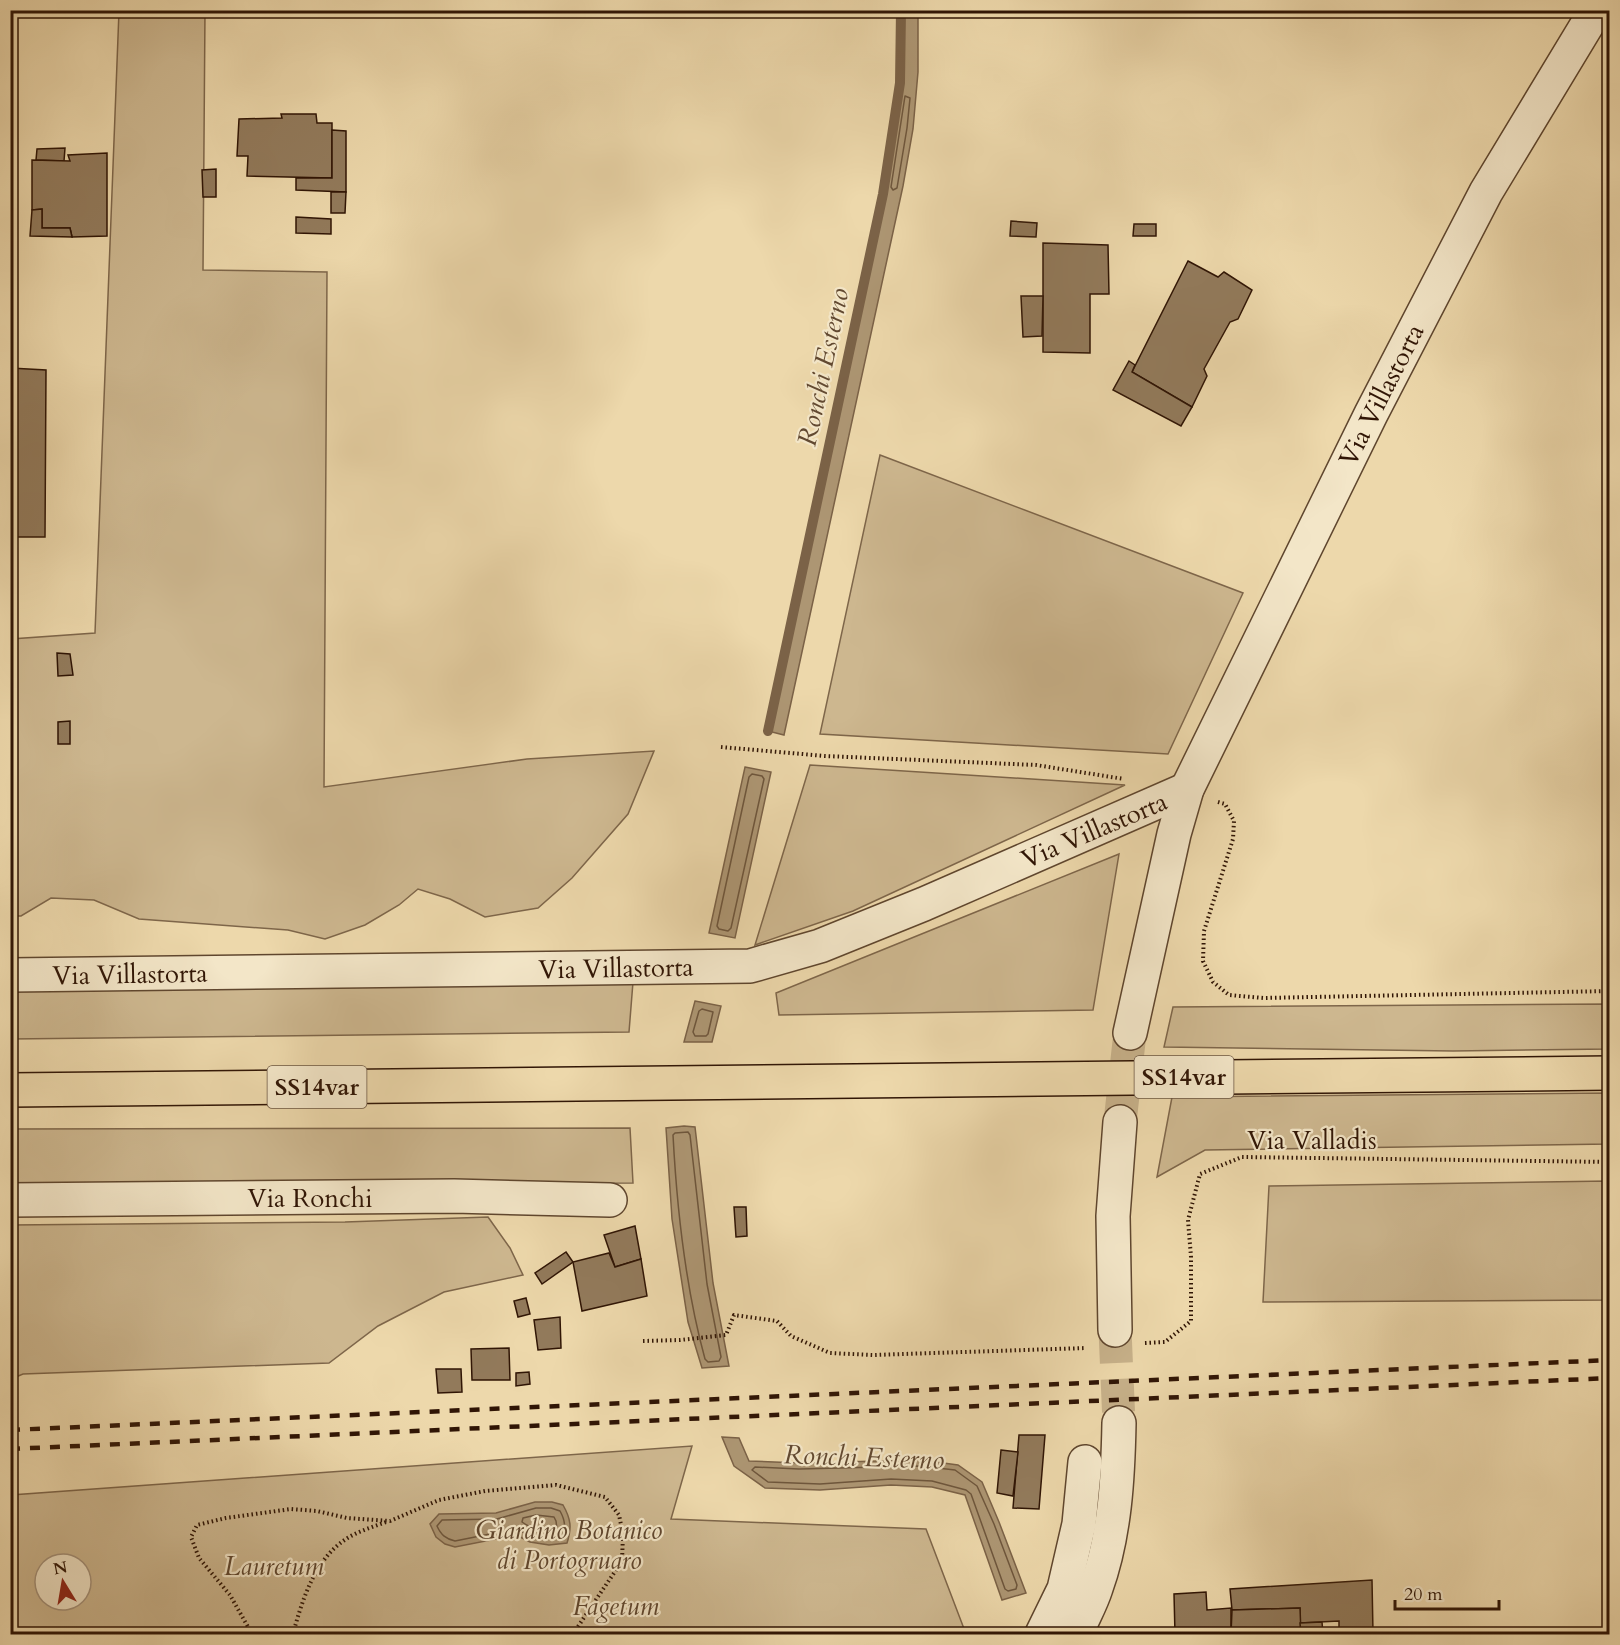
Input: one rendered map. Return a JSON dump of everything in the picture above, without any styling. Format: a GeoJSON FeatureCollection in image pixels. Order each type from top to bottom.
{"type":"FeatureCollection","features":[{"type":"Feature","properties":{"kind":"highway","name":"SS14var"},"geometry":{"type":"LineString","coordinates":[[10,1090],[1610,1073]]}},
{"type":"Feature","properties":{"kind":"street","name":"Via Villastorta"},"geometry":{"type":"LineString","coordinates":[[1130,1033],[1174,834],[1187,789],[1371,414],[1480,202],[1596,10]]}},
{"type":"Feature","properties":{"kind":"street","name":"Via Villastorta"},"geometry":{"type":"LineString","coordinates":[[10,975],[750,966],[820,946],[924,904],[1187,789]]}},
{"type":"Feature","properties":{"kind":"street"},"geometry":{"type":"LineString","coordinates":[[1118,1340],[1113,1216],[1120,1122]]}},
{"type":"Feature","properties":{"kind":"street","name":"Via Ronchi"},"geometry":{"type":"LineString","coordinates":[[10,1200],[454,1196],[610,1200]]}},
{"type":"Feature","properties":{"kind":"street"},"geometry":{"type":"LineString","coordinates":[[1076,1635],[1096,1587],[1111,1525],[1118,1477],[1119,1423]]}},
{"type":"Feature","properties":{"kind":"street"},"geometry":{"type":"LineString","coordinates":[[1042,1635],[1064,1589],[1079,1524],[1085,1462]]}},
{"type":"Feature","properties":{"kind":"path"},"geometry":{"type":"LineString","coordinates":[[721,747],[825,756],[1036,765],[1129,780]]}},
{"type":"Feature","properties":{"kind":"path"},"geometry":{"type":"LineString","coordinates":[[1187,789],[1225,804],[1234,821],[1233,839],[1204,931],[1203,961],[1213,982],[1230,995],[1263,998],[1610,991]]}},
{"type":"Feature","properties":{"kind":"path","name":"Via Valladis"},"geometry":{"type":"LineString","coordinates":[[1118,1340],[1165,1342],[1191,1321],[1191,1257],[1188,1220],[1200,1174],[1242,1157],[1610,1162]]}},
{"type":"Feature","properties":{"kind":"path"},"geometry":{"type":"LineString","coordinates":[[643,1341],[726,1335],[734,1315],[777,1321],[790,1336],[831,1353],[873,1355],[1020,1349],[1062,1350],[1118,1340]]}},
{"type":"Feature","properties":{"kind":"path"},"geometry":{"type":"LineString","coordinates":[[293,1635],[302,1602],[317,1570],[332,1550],[353,1535],[439,1500],[486,1491],[556,1485],[605,1497],[619,1515],[623,1534],[622,1561],[573,1635]]}},
{"type":"Feature","properties":{"kind":"path"},"geometry":{"type":"LineString","coordinates":[[252,1635],[230,1595],[199,1558],[191,1537],[197,1524],[291,1509],[317,1511],[347,1518],[390,1521]]}},
{"type":"Feature","properties":{"kind":"green space"},"geometry":{"type":"Polygon","coordinates":[[[119,11],[205,11],[203,270],[327,272],[324,787],[527,759],[654,751],[628,814],[572,878],[538,908],[485,917],[450,899],[418,889],[399,905],[365,925],[325,939],[288,930],[139,919],[94,900],[51,898],[21,916],[11,916],[11,639],[95,633],[119,11]]]}},
{"type":"Feature","properties":{"kind":"green space"},"geometry":{"type":"Polygon","coordinates":[[[880,455],[1243,593],[1168,754],[820,734],[880,455]]]}},
{"type":"Feature","properties":{"kind":"green space"},"geometry":{"type":"Polygon","coordinates":[[[810,765],[1125,785],[853,911],[755,945],[810,765]]]}},
{"type":"Feature","properties":{"kind":"green space"},"geometry":{"type":"Polygon","coordinates":[[[1119,854],[1093,1010],[779,1015],[776,993],[1119,854]]]}},
{"type":"Feature","properties":{"kind":"green space"},"geometry":{"type":"Polygon","coordinates":[[[633,982],[629,1032],[11,1039],[10,988],[633,982]]]}},
{"type":"Feature","properties":{"kind":"green space"},"geometry":{"type":"Polygon","coordinates":[[[1609,1004],[1609,1049],[1453,1051],[1164,1047],[1173,1007],[1609,1004]]]}},
{"type":"Feature","properties":{"kind":"green space"},"geometry":{"type":"Polygon","coordinates":[[[1609,1093],[1609,1144],[1205,1150],[1157,1177],[1172,1097],[1609,1093]]]}},
{"type":"Feature","properties":{"kind":"green space"},"geometry":{"type":"Polygon","coordinates":[[[630,1128],[633,1183],[11,1186],[10,1129],[630,1128]]]}},
{"type":"Feature","properties":{"kind":"green space"},"geometry":{"type":"Polygon","coordinates":[[[1609,1181],[1609,1300],[1263,1302],[1269,1186],[1609,1181]]]}},
{"type":"Feature","properties":{"kind":"green space"},"geometry":{"type":"Polygon","coordinates":[[[488,1217],[510,1248],[523,1275],[444,1292],[378,1326],[329,1363],[23,1374],[11,1379],[11,1225],[345,1222],[488,1217]]]}},
{"type":"Feature","properties":{"kind":"green space","name":"Giardino Botanico di Portogruaro"},"geometry":{"type":"Polygon","coordinates":[[[692,1446],[671,1519],[926,1529],[966,1634],[11,1634],[11,1495],[692,1446]]]}},
{"type":"Feature","properties":{"kind":"water"},"geometry":{"type":"Polygon","coordinates":[[[901,11],[918,11],[918,72],[913,129],[903,186],[784,735],[768,731],[883,194],[900,83],[901,11]]]}},
{"type":"Feature","properties":{"kind":"water"},"geometry":{"type":"Polygon","coordinates":[[[745,767],[771,772],[735,938],[709,933],[745,767]]]}},
{"type":"Feature","properties":{"kind":"water"},"geometry":{"type":"Polygon","coordinates":[[[695,1001],[721,1006],[712,1042],[684,1042],[695,1001]]]}},
{"type":"Feature","properties":{"kind":"water"},"geometry":{"type":"Polygon","coordinates":[[[695,1127],[713,1283],[729,1366],[702,1368],[688,1322],[672,1219],[666,1128],[695,1127]]]}},
{"type":"Feature","properties":{"kind":"water"},"geometry":{"type":"Polygon","coordinates":[[[722,1437],[739,1438],[749,1461],[799,1463],[921,1460],[958,1465],[982,1482],[1026,1593],[1002,1600],[965,1495],[932,1487],[891,1485],[820,1490],[765,1488],[734,1466],[722,1437]]]}},
{"type":"Feature","properties":{"kind":"water"},"geometry":{"type":"Polygon","coordinates":[[[535,1502],[552,1502],[563,1505],[570,1524],[567,1543],[549,1545],[530,1542],[516,1535],[455,1547],[445,1544],[436,1537],[430,1524],[439,1514],[496,1513],[535,1502]]]}},
{"type":"Feature","properties":{"kind":"building"},"geometry":{"type":"Polygon","coordinates":[[[281,114],[316,114],[317,123],[332,123],[332,178],[247,176],[248,156],[237,156],[239,119],[282,118],[281,114]]]}},
{"type":"Feature","properties":{"kind":"building"},"geometry":{"type":"Polygon","coordinates":[[[332,130],[346,131],[346,192],[296,190],[296,178],[332,178],[332,130]]]}},
{"type":"Feature","properties":{"kind":"building"},"geometry":{"type":"Polygon","coordinates":[[[65,148],[64,161],[36,160],[37,149],[65,148]]]}},
{"type":"Feature","properties":{"kind":"building"},"geometry":{"type":"Polygon","coordinates":[[[107,153],[107,236],[72,237],[70,228],[42,228],[42,209],[32,210],[32,160],[70,161],[68,155],[107,153]]]}},
{"type":"Feature","properties":{"kind":"building"},"geometry":{"type":"Polygon","coordinates":[[[216,169],[216,197],[203,197],[202,170],[216,169]]]}},
{"type":"Feature","properties":{"kind":"building"},"geometry":{"type":"Polygon","coordinates":[[[331,192],[346,192],[345,213],[331,213],[331,192]]]}},
{"type":"Feature","properties":{"kind":"building"},"geometry":{"type":"Polygon","coordinates":[[[42,209],[42,228],[70,228],[72,237],[30,236],[32,210],[42,209]]]}},
{"type":"Feature","properties":{"kind":"building"},"geometry":{"type":"Polygon","coordinates":[[[296,217],[331,219],[331,234],[296,233],[296,217]]]}},
{"type":"Feature","properties":{"kind":"building"},"geometry":{"type":"Polygon","coordinates":[[[1011,221],[1037,223],[1036,237],[1010,236],[1011,221]]]}},
{"type":"Feature","properties":{"kind":"building"},"geometry":{"type":"Polygon","coordinates":[[[1134,224],[1156,224],[1156,236],[1133,236],[1134,224]]]}},
{"type":"Feature","properties":{"kind":"building"},"geometry":{"type":"Polygon","coordinates":[[[1043,243],[1108,245],[1109,294],[1090,294],[1090,353],[1043,352],[1043,243]]]}},
{"type":"Feature","properties":{"kind":"building"},"geometry":{"type":"Polygon","coordinates":[[[1188,261],[1218,277],[1224,272],[1252,290],[1238,319],[1230,322],[1204,369],[1207,376],[1192,407],[1132,372],[1188,261]]]}},
{"type":"Feature","properties":{"kind":"building"},"geometry":{"type":"Polygon","coordinates":[[[1021,296],[1043,296],[1042,336],[1023,337],[1021,296]]]}},
{"type":"Feature","properties":{"kind":"building"},"geometry":{"type":"Polygon","coordinates":[[[1129,361],[1135,365],[1132,372],[1192,407],[1181,426],[1113,390],[1129,361]]]}},
{"type":"Feature","properties":{"kind":"building"},"geometry":{"type":"Polygon","coordinates":[[[10,368],[46,370],[45,537],[10,537],[10,368]]]}},
{"type":"Feature","properties":{"kind":"building"},"geometry":{"type":"Polygon","coordinates":[[[57,653],[70,654],[73,675],[58,676],[57,653]]]}},
{"type":"Feature","properties":{"kind":"building"},"geometry":{"type":"Polygon","coordinates":[[[70,721],[70,744],[58,744],[58,722],[70,721]]]}},
{"type":"Feature","properties":{"kind":"building"},"geometry":{"type":"Polygon","coordinates":[[[734,1207],[746,1207],[747,1236],[736,1237],[734,1207]]]}},
{"type":"Feature","properties":{"kind":"building"},"geometry":{"type":"Polygon","coordinates":[[[635,1226],[641,1259],[615,1267],[604,1235],[635,1226]]]}},
{"type":"Feature","properties":{"kind":"building"},"geometry":{"type":"Polygon","coordinates":[[[566,1252],[573,1262],[542,1284],[535,1273],[566,1252]]]}},
{"type":"Feature","properties":{"kind":"building"},"geometry":{"type":"Polygon","coordinates":[[[609,1253],[615,1267],[641,1259],[647,1296],[582,1311],[573,1262],[609,1253]]]}},
{"type":"Feature","properties":{"kind":"building"},"geometry":{"type":"Polygon","coordinates":[[[526,1298],[530,1314],[518,1317],[514,1301],[526,1298]]]}},
{"type":"Feature","properties":{"kind":"building"},"geometry":{"type":"Polygon","coordinates":[[[560,1317],[561,1348],[538,1350],[534,1320],[560,1317]]]}},
{"type":"Feature","properties":{"kind":"building"},"geometry":{"type":"Polygon","coordinates":[[[509,1348],[510,1380],[472,1380],[471,1349],[509,1348]]]}},
{"type":"Feature","properties":{"kind":"building"},"geometry":{"type":"Polygon","coordinates":[[[436,1369],[461,1369],[462,1392],[438,1393],[436,1369]]]}},
{"type":"Feature","properties":{"kind":"building"},"geometry":{"type":"Polygon","coordinates":[[[529,1372],[530,1384],[516,1386],[516,1373],[529,1372]]]}},
{"type":"Feature","properties":{"kind":"building"},"geometry":{"type":"Polygon","coordinates":[[[1019,1435],[1045,1435],[1039,1509],[1013,1508],[1019,1435]]]}},
{"type":"Feature","properties":{"kind":"building"},"geometry":{"type":"Polygon","coordinates":[[[1001,1450],[1018,1452],[1013,1496],[997,1493],[1001,1450]]]}},
{"type":"Feature","properties":{"kind":"building"},"geometry":{"type":"Polygon","coordinates":[[[1372,1580],[1373,1633],[1339,1634],[1339,1621],[1300,1623],[1300,1608],[1232,1610],[1230,1589],[1372,1580]]]}},
{"type":"Feature","properties":{"kind":"building"},"geometry":{"type":"Polygon","coordinates":[[[1206,1592],[1207,1610],[1231,1608],[1231,1634],[1175,1634],[1174,1594],[1206,1592]]]}},
{"type":"Feature","properties":{"kind":"building"},"geometry":{"type":"Polygon","coordinates":[[[1300,1608],[1301,1634],[1231,1634],[1232,1610],[1300,1608]]]}},
{"type":"Feature","properties":{"kind":"building"},"geometry":{"type":"Polygon","coordinates":[[[1322,1622],[1323,1634],[1301,1634],[1300,1623],[1322,1622]]]}},
{"type":"Feature","properties":{"kind":"waterway","name":"Ronchi Esterno"},"geometry":{"type":"LineString","coordinates":[[768,731],[883,194],[900,83],[901,10]]}},
{"type":"Feature","properties":{"kind":"tunnel"},"geometry":{"type":"LineString","coordinates":[[1120,1122],[1130,1033]]}},
{"type":"Feature","properties":{"kind":"tunnel"},"geometry":{"type":"LineString","coordinates":[[1115,1330],[1119,1423]]}},
{"type":"Feature","properties":{"kind":"railway"},"geometry":{"type":"LineString","coordinates":[[10,1430],[1610,1360]]}},
{"type":"Feature","properties":{"kind":"railway"},"geometry":{"type":"LineString","coordinates":[[10,1449],[1610,1378]]}},
{"type":"Feature","properties":{"kind":"park label","name":"Lauretum"},"geometry":{"type":"Point","coordinates":[274,1566]}},
{"type":"Feature","properties":{"kind":"park label","name":"Fagetum"},"geometry":{"type":"Point","coordinates":[616,1606]}}]}
